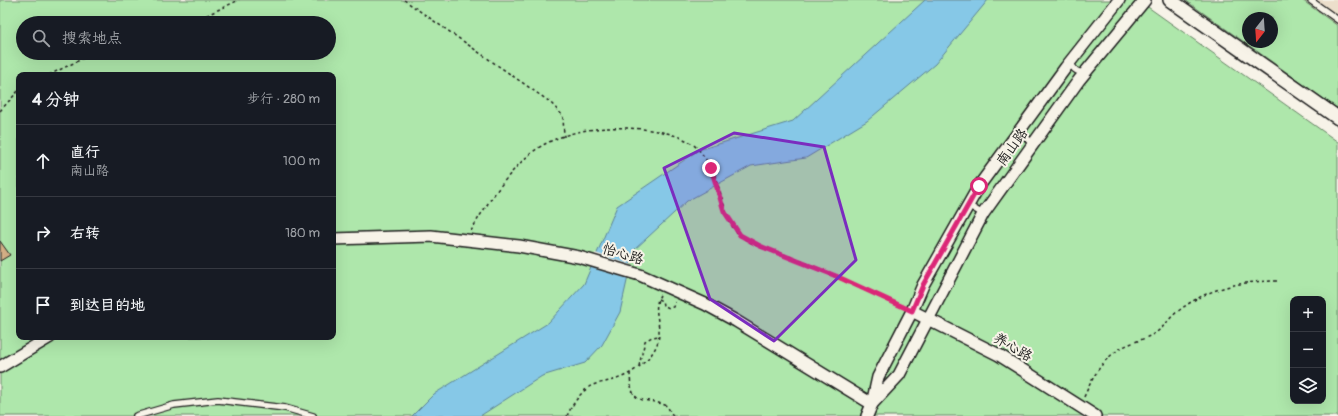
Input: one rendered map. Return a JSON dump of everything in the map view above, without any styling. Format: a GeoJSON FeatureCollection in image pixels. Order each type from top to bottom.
{"type":"FeatureCollection","features":[{"type":"Feature","properties":{"kind":"street","name":"南山路"},"geometry":{"type":"LineString","coordinates":[[867,416],[872,404],[878,377],[912,311],[923,285],[979,186],[1016,134],[1119,0]]}},
{"type":"Feature","properties":{"kind":"street","name":"南山路"},"geometry":{"type":"LineString","coordinates":[[872,404],[886,391],[899,375],[982,214],[1085,73],[1145,0]]}},
{"type":"Feature","properties":{"kind":"street"},"geometry":{"type":"LineString","coordinates":[[1170,0],[1338,118]]}},
{"type":"Feature","properties":{"kind":"street","name":"怡心路"},"geometry":{"type":"LineString","coordinates":[[336,239],[431,236],[520,246],[579,257],[640,275],[691,297],[736,321],[872,404]]}},
{"type":"Feature","properties":{"kind":"street","name":"养心路"},"geometry":{"type":"LineString","coordinates":[[912,311],[999,356],[1096,416]]}},
{"type":"Feature","properties":{"kind":"street"},"geometry":{"type":"LineString","coordinates":[[0,366],[45,340]]}},
{"type":"Feature","properties":{"kind":"lane"},"geometry":{"type":"LineString","coordinates":[[1310,0],[1338,20]]}},
{"type":"Feature","properties":{"kind":"lane"},"geometry":{"type":"LineString","coordinates":[[1071,61],[1073,68],[1078,72],[1085,73]]}},
{"type":"Feature","properties":{"kind":"lane"},"geometry":{"type":"LineString","coordinates":[[1016,134],[1023,135],[1030,139],[1031,145]]}},
{"type":"Feature","properties":{"kind":"lane"},"geometry":{"type":"LineString","coordinates":[[968,205],[982,214]]}},
{"type":"Feature","properties":{"kind":"lane"},"geometry":{"type":"LineString","coordinates":[[136,416],[174,405],[218,400],[285,408],[313,416]]}},
{"type":"Feature","properties":{"kind":"path"},"geometry":{"type":"LineString","coordinates":[[205,16],[239,0]]}},
{"type":"Feature","properties":{"kind":"path"},"geometry":{"type":"LineString","coordinates":[[404,0],[550,102],[563,116],[564,137]]}},
{"type":"Feature","properties":{"kind":"path"},"geometry":{"type":"LineString","coordinates":[[55,72],[80,60]]}},
{"type":"Feature","properties":{"kind":"path"},"geometry":{"type":"LineString","coordinates":[[0,111],[16,93]]}},
{"type":"Feature","properties":{"kind":"path"},"geometry":{"type":"LineString","coordinates":[[465,240],[484,209],[527,157],[544,144],[592,129],[612,127],[647,130],[671,135],[689,142],[706,160],[721,196],[724,211],[740,235],[760,246],[836,276],[912,311]]}},
{"type":"Feature","properties":{"kind":"path"},"geometry":{"type":"LineString","coordinates":[[1081,407],[1092,378],[1101,364],[1112,354],[1157,332],[1176,312],[1213,290],[1230,285],[1277,281]]}},
{"type":"Feature","properties":{"kind":"path"},"geometry":{"type":"LineString","coordinates":[[567,416],[576,401],[590,387],[630,373],[650,356],[658,345],[660,336],[656,306],[658,299]]}},
{"type":"Feature","properties":{"kind":"path"},"geometry":{"type":"LineString","coordinates":[[639,366],[646,341],[652,337],[660,336]]}},
{"type":"Feature","properties":{"kind":"path"},"geometry":{"type":"LineString","coordinates":[[630,373],[630,389],[632,395],[642,400],[666,406],[673,416]]}},
{"type":"Feature","properties":{"kind":"highlighted area"},"geometry":{"type":"Polygon","coordinates":[[[734,133],[824,147],[856,260],[774,341],[710,299],[664,168],[734,133]]]}},
{"type":"Feature","properties":{"kind":"shaded area"},"geometry":{"type":"Polygon","coordinates":[[[1302,0],[1338,0],[1338,26],[1302,0]]]}},
{"type":"Feature","properties":{"kind":"green space"},"geometry":{"type":"Polygon","coordinates":[[[0,0],[1138,0],[1338,142],[1338,416],[0,416],[0,0]]]}},
{"type":"Feature","properties":{"kind":"green space"},"geometry":{"type":"Polygon","coordinates":[[[1185,0],[1302,0],[1338,26],[1338,109],[1252,48],[1278,48],[1278,12],[1242,12],[1242,41],[1185,0]]]}},
{"type":"Feature","properties":{"kind":"water"},"geometry":{"type":"Polygon","coordinates":[[[925,0],[988,0],[935,64],[867,121],[806,158],[751,166],[687,201],[634,250],[620,312],[602,345],[585,363],[542,376],[480,416],[412,416],[434,394],[548,323],[584,284],[617,206],[699,150],[793,121],[925,0]]]}},
{"type":"Feature","properties":{"kind":"pier"},"geometry":{"type":"Polygon","coordinates":[[[595,253],[633,265],[629,279],[589,267],[595,253]]]}},
{"type":"Feature","properties":{"kind":"building"},"geometry":{"type":"Polygon","coordinates":[[[0,241],[10,255],[0,261],[0,241]]]}},
{"type":"Feature","properties":{"kind":"route"},"geometry":{"type":"LineString","coordinates":[[711,168],[721,196],[724,211],[740,235],[760,246],[836,276],[912,311],[923,285],[979,186]]}}]}
